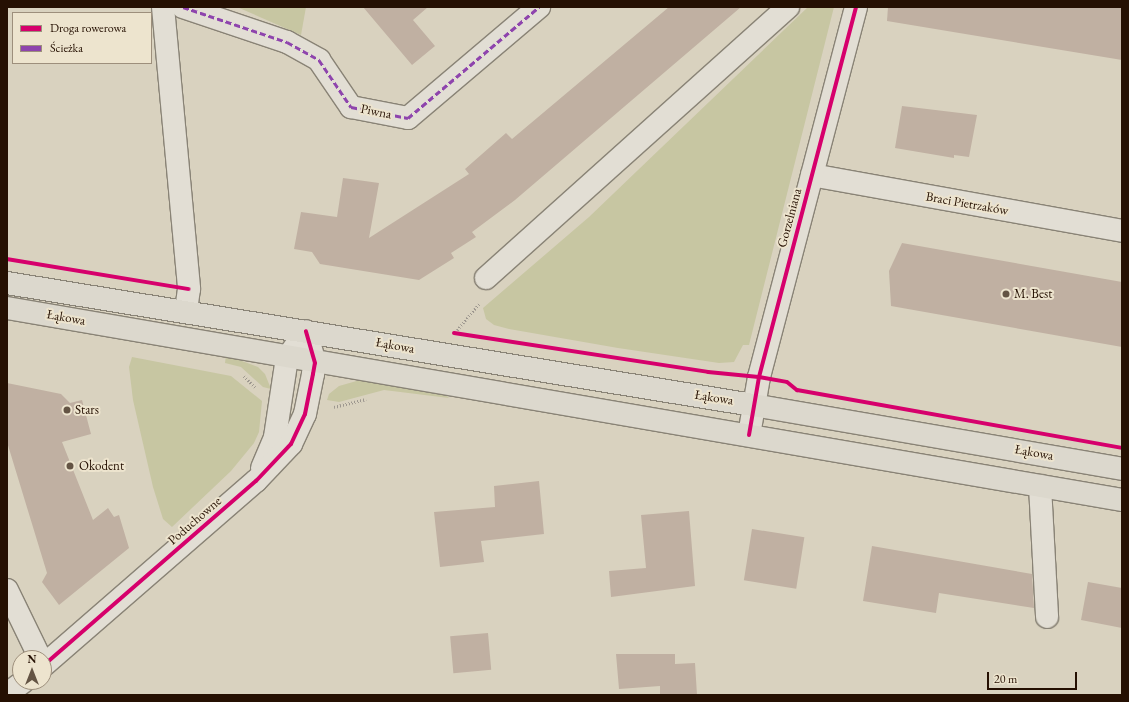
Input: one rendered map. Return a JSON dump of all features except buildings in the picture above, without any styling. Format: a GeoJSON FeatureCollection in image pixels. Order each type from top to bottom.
{"type":"FeatureCollection","features":[{"type":"Feature","properties":{"kind":"main road","name":"Łąkowa"},"geometry":{"type":"LineString","coordinates":[[7,283],[306,330],[753,404],[1122,469]]}},
{"type":"Feature","properties":{"kind":"main road","name":"Łąkowa"},"geometry":{"type":"LineString","coordinates":[[7,308],[315,363],[749,435],[1122,500]]}},
{"type":"Feature","properties":{"kind":"street"},"geometry":{"type":"LineString","coordinates":[[163,7],[189,289],[186,311]]}},
{"type":"Feature","properties":{"kind":"street","name":"Piwna"},"geometry":{"type":"LineString","coordinates":[[183,7],[287,42],[319,60],[351,107],[408,118],[539,7]]}},
{"type":"Feature","properties":{"kind":"street"},"geometry":{"type":"LineString","coordinates":[[486,278],[788,7]]}},
{"type":"Feature","properties":{"kind":"street","name":"Gorzelniana"},"geometry":{"type":"LineString","coordinates":[[749,435],[753,404],[856,7]]}},
{"type":"Feature","properties":{"kind":"street","name":"Braci Pietrzaków"},"geometry":{"type":"LineString","coordinates":[[812,175],[1122,231]]}},
{"type":"Feature","properties":{"kind":"street"},"geometry":{"type":"LineString","coordinates":[[306,330],[315,363]]}},
{"type":"Feature","properties":{"kind":"street","name":"Poduchowne"},"geometry":{"type":"LineString","coordinates":[[256,482],[275,437],[287,358],[306,330]]}},
{"type":"Feature","properties":{"kind":"street","name":"Poduchowne"},"geometry":{"type":"LineString","coordinates":[[52,658],[256,482],[291,444],[305,414],[315,363]]}},
{"type":"Feature","properties":{"kind":"street"},"geometry":{"type":"LineString","coordinates":[[1040,486],[1047,617]]}},
{"type":"Feature","properties":{"kind":"street"},"geometry":{"type":"LineString","coordinates":[[7,590],[36,650]]}},
{"type":"Feature","properties":{"kind":"path"},"geometry":{"type":"LineString","coordinates":[[454,333],[485,297],[486,278]]}},
{"type":"Feature","properties":{"kind":"green space"},"geometry":{"type":"Polygon","coordinates":[[[237,7],[306,7],[301,35],[237,7]]]}},
{"type":"Feature","properties":{"kind":"green space"},"geometry":{"type":"Polygon","coordinates":[[[808,7],[834,7],[749,345],[743,345],[734,362],[719,363],[618,348],[509,329],[494,325],[486,319],[483,308],[589,217],[808,7]]]}},
{"type":"Feature","properties":{"kind":"green space"},"geometry":{"type":"Polygon","coordinates":[[[226,355],[258,367],[265,374],[271,389],[263,387],[241,367],[225,363],[226,355]]]}},
{"type":"Feature","properties":{"kind":"green space"},"geometry":{"type":"Polygon","coordinates":[[[132,357],[231,376],[262,401],[259,432],[254,443],[231,471],[172,527],[163,519],[153,487],[133,400],[129,367],[132,357]]]}},
{"type":"Feature","properties":{"kind":"green space"},"geometry":{"type":"Polygon","coordinates":[[[360,380],[444,393],[449,398],[384,390],[339,402],[327,400],[329,394],[339,386],[360,380]]]}},
{"type":"Feature","properties":{"kind":"marked path"},"geometry":{"type":"LineString","coordinates":[[183,7],[287,42],[319,60],[351,107],[408,118],[539,7]]}},
{"type":"Feature","properties":{"kind":"cycle path"},"geometry":{"type":"LineString","coordinates":[[749,435],[759,377],[856,7]]}},
{"type":"Feature","properties":{"kind":"cycle path"},"geometry":{"type":"LineString","coordinates":[[7,259],[189,289]]}},
{"type":"Feature","properties":{"kind":"cycle path"},"geometry":{"type":"LineString","coordinates":[[52,658],[256,481],[291,444],[305,414],[315,363],[306,331]]}},
{"type":"Feature","properties":{"kind":"cycle path"},"geometry":{"type":"LineString","coordinates":[[454,333],[708,372],[759,377],[787,382],[797,390],[1122,448]]}},
{"type":"Feature","properties":{"kind":"place","name":"M. Best"},"geometry":{"type":"Point","coordinates":[1006,294]}},
{"type":"Feature","properties":{"kind":"place","name":"Stars"},"geometry":{"type":"Point","coordinates":[67,410]}},
{"type":"Feature","properties":{"kind":"place","name":"Okodent"},"geometry":{"type":"Point","coordinates":[70,466]}}]}
